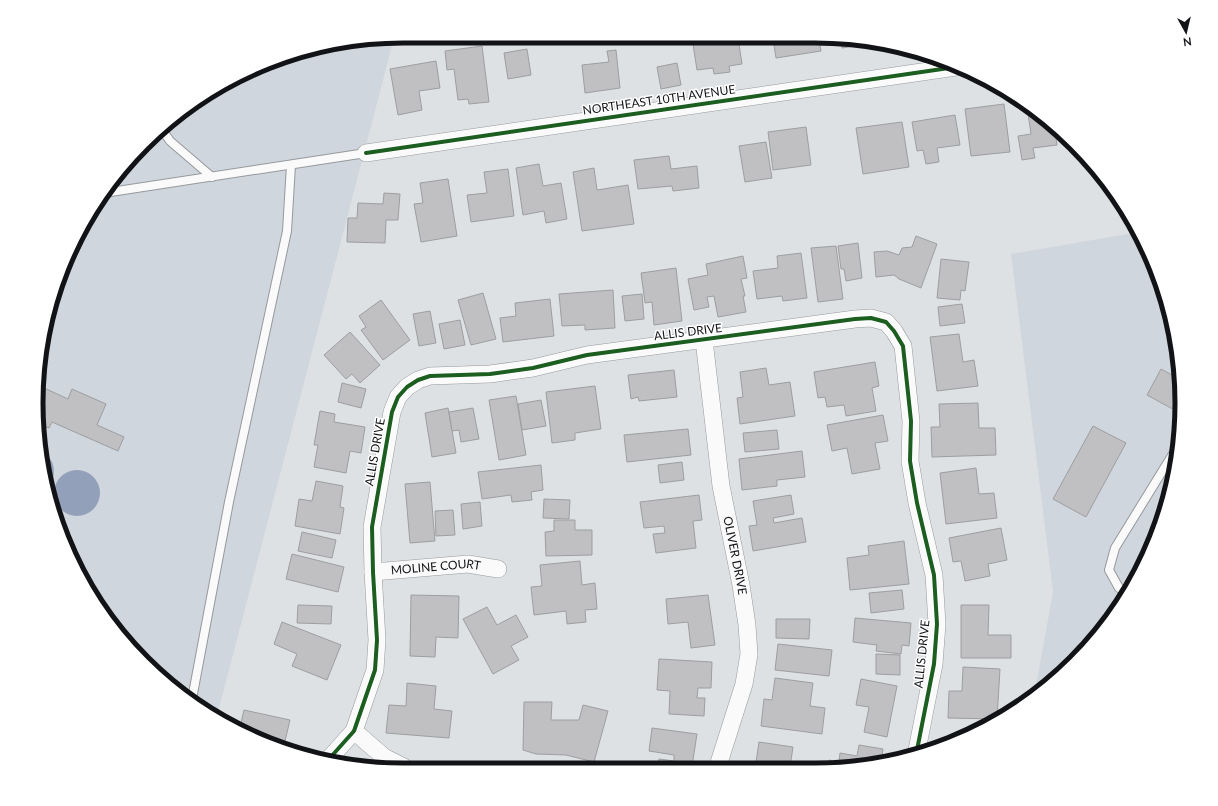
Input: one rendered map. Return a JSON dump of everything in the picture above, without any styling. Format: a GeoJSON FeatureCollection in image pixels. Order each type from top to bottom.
{"type":"FeatureCollection","features":[{"type":"Feature","properties":{"kind":"street","name":"NORTHEAST 10TH AVENUE"},"geometry":{"type":"LineString","coordinates":[[366,153],[948,68]]}},
{"type":"Feature","properties":{"kind":"street","name":"ALLIS DRIVE"},"geometry":{"type":"LineString","coordinates":[[354,731],[375,670],[377,640],[372,527],[392,412],[398,397],[407,388],[418,380],[430,376],[490,374],[533,368],[587,354],[871,318],[886,322],[894,331],[903,346],[911,421],[910,461],[917,503],[934,575],[937,624],[934,664],[917,748]]}},
{"type":"Feature","properties":{"kind":"street","name":"OLIVER DRIVE"},"geometry":{"type":"LineString","coordinates":[[704,340],[721,486],[741,585],[747,625],[749,654],[744,684],[719,763]]}},
{"type":"Feature","properties":{"kind":"street","name":"MOLINE COURT"},"geometry":{"type":"LineString","coordinates":[[373,572],[468,564],[498,569]]}},
{"type":"Feature","properties":{"kind":"street"},"geometry":{"type":"LineString","coordinates":[[332,756],[354,731],[384,757],[395,763]]}},
{"type":"Feature","properties":{"kind":"lane"},"geometry":{"type":"LineString","coordinates":[[165,133],[170,141],[212,177]]}},
{"type":"Feature","properties":{"kind":"lane"},"geometry":{"type":"LineString","coordinates":[[112,191],[366,153]]}},
{"type":"Feature","properties":{"kind":"lane"},"geometry":{"type":"LineString","coordinates":[[193,695],[229,502],[287,231],[291,165]]}},
{"type":"Feature","properties":{"kind":"lane"},"geometry":{"type":"LineString","coordinates":[[1122,590],[1119,588],[1109,570],[1115,548],[1171,457]]}},
{"type":"Feature","properties":{"kind":"shaded area"},"geometry":{"type":"Polygon","coordinates":[[[393,43],[218,712],[184,689],[166,674],[148,658],[132,640],[117,622],[91,583],[70,541],[55,496],[46,450],[44,427],[43,403],[46,356],[55,310],[70,265],[91,223],[104,203],[117,184],[148,148],[184,117],[223,91],[265,70],[287,62],[333,50],[356,46],[393,43]]]}},
{"type":"Feature","properties":{"kind":"shaded area"},"geometry":{"type":"Polygon","coordinates":[[[1132,233],[1148,265],[1163,310],[1172,356],[1174,379],[1175,403],[1172,450],[1163,496],[1148,541],[1127,583],[1101,622],[1070,658],[1036,688],[1053,592],[1011,254],[1132,233]]]}},
{"type":"Feature","properties":{"kind":"water"},"geometry":{"type":"Polygon","coordinates":[[[47,455],[54,468],[52,481],[47,455]]]}},
{"type":"Feature","properties":{"kind":"water"},"geometry":{"type":"Polygon","coordinates":[[[72,470],[82,470],[90,474],[96,480],[100,488],[100,498],[96,506],[90,512],[82,516],[72,516],[64,512],[58,506],[54,491],[58,480],[64,474],[72,470]]]}},
{"type":"Feature","properties":{"kind":"building"},"geometry":{"type":"Polygon","coordinates":[[[693,43],[739,43],[742,64],[729,66],[730,72],[714,74],[713,68],[697,70],[693,43]]]}},
{"type":"Feature","properties":{"kind":"building"},"geometry":{"type":"Polygon","coordinates":[[[774,43],[820,43],[821,51],[776,58],[774,43]]]}},
{"type":"Feature","properties":{"kind":"building"},"geometry":{"type":"Polygon","coordinates":[[[842,44],[858,46],[842,48],[842,44]]]}},
{"type":"Feature","properties":{"kind":"building"},"geometry":{"type":"Polygon","coordinates":[[[482,46],[489,102],[469,104],[468,99],[458,100],[454,69],[447,70],[445,51],[482,46]]]}},
{"type":"Feature","properties":{"kind":"building"},"geometry":{"type":"Polygon","coordinates":[[[527,49],[531,75],[508,79],[504,53],[527,49]]]}},
{"type":"Feature","properties":{"kind":"building"},"geometry":{"type":"Polygon","coordinates":[[[616,50],[620,88],[585,93],[582,65],[609,62],[607,51],[616,50]]]}},
{"type":"Feature","properties":{"kind":"building"},"geometry":{"type":"Polygon","coordinates":[[[436,61],[440,88],[419,91],[422,110],[398,115],[390,69],[436,61]]]}},
{"type":"Feature","properties":{"kind":"building"},"geometry":{"type":"Polygon","coordinates":[[[677,63],[681,85],[661,89],[657,67],[677,63]]]}},
{"type":"Feature","properties":{"kind":"building"},"geometry":{"type":"Polygon","coordinates":[[[1004,104],[1010,152],[971,156],[965,109],[1004,104]]]}},
{"type":"Feature","properties":{"kind":"building"},"geometry":{"type":"Polygon","coordinates":[[[1028,113],[1055,135],[1057,145],[1033,148],[1035,158],[1022,160],[1018,136],[1031,134],[1028,113]]]}},
{"type":"Feature","properties":{"kind":"building"},"geometry":{"type":"Polygon","coordinates":[[[955,115],[960,145],[937,148],[939,162],[926,164],[923,150],[917,151],[912,122],[955,115]]]}},
{"type":"Feature","properties":{"kind":"building"},"geometry":{"type":"Polygon","coordinates":[[[902,122],[909,167],[863,174],[856,128],[902,122]]]}},
{"type":"Feature","properties":{"kind":"building"},"geometry":{"type":"Polygon","coordinates":[[[806,127],[811,165],[773,170],[768,132],[806,127]]]}},
{"type":"Feature","properties":{"kind":"building"},"geometry":{"type":"Polygon","coordinates":[[[766,142],[772,178],[745,182],[739,146],[766,142]]]}},
{"type":"Feature","properties":{"kind":"building"},"geometry":{"type":"Polygon","coordinates":[[[669,156],[671,169],[697,166],[699,188],[673,191],[672,186],[638,189],[634,160],[669,156]]]}},
{"type":"Feature","properties":{"kind":"building"},"geometry":{"type":"Polygon","coordinates":[[[539,164],[543,186],[561,183],[567,219],[546,223],[544,211],[523,215],[516,168],[539,164]]]}},
{"type":"Feature","properties":{"kind":"building"},"geometry":{"type":"Polygon","coordinates":[[[594,168],[597,190],[628,185],[634,224],[582,231],[573,172],[594,168]]]}},
{"type":"Feature","properties":{"kind":"building"},"geometry":{"type":"Polygon","coordinates":[[[508,169],[514,216],[471,222],[467,195],[487,193],[484,172],[508,169]]]}},
{"type":"Feature","properties":{"kind":"building"},"geometry":{"type":"Polygon","coordinates":[[[448,179],[457,236],[421,242],[414,204],[423,203],[420,183],[448,179]]]}},
{"type":"Feature","properties":{"kind":"building"},"geometry":{"type":"Polygon","coordinates":[[[384,193],[400,194],[398,220],[386,220],[385,243],[347,242],[348,218],[357,218],[358,203],[383,204],[384,193]]]}},
{"type":"Feature","properties":{"kind":"building"},"geometry":{"type":"Polygon","coordinates":[[[916,236],[937,244],[921,288],[899,279],[894,275],[876,277],[874,252],[887,251],[899,255],[902,248],[912,247],[916,236]]]}},
{"type":"Feature","properties":{"kind":"building"},"geometry":{"type":"Polygon","coordinates":[[[858,243],[862,278],[846,281],[844,269],[841,269],[838,246],[858,243]]]}},
{"type":"Feature","properties":{"kind":"building"},"geometry":{"type":"Polygon","coordinates":[[[836,246],[843,299],[818,302],[811,248],[836,246]]]}},
{"type":"Feature","properties":{"kind":"building"},"geometry":{"type":"Polygon","coordinates":[[[801,253],[807,298],[783,301],[782,296],[757,299],[753,271],[778,268],[777,256],[801,253]]]}},
{"type":"Feature","properties":{"kind":"building"},"geometry":{"type":"Polygon","coordinates":[[[743,256],[747,278],[741,279],[745,296],[743,296],[746,312],[718,317],[714,296],[707,297],[709,307],[694,310],[688,279],[708,275],[706,264],[743,256]]]}},
{"type":"Feature","properties":{"kind":"building"},"geometry":{"type":"Polygon","coordinates":[[[941,259],[969,262],[965,291],[961,290],[960,300],[937,298],[941,259]]]}},
{"type":"Feature","properties":{"kind":"building"},"geometry":{"type":"Polygon","coordinates":[[[676,268],[682,321],[654,325],[652,302],[645,303],[641,273],[676,268]]]}},
{"type":"Feature","properties":{"kind":"building"},"geometry":{"type":"Polygon","coordinates":[[[613,290],[615,328],[585,330],[585,325],[562,326],[559,294],[613,290]]]}},
{"type":"Feature","properties":{"kind":"building"},"geometry":{"type":"Polygon","coordinates":[[[483,293],[496,339],[471,345],[458,300],[483,293]]]}},
{"type":"Feature","properties":{"kind":"building"},"geometry":{"type":"Polygon","coordinates":[[[642,294],[644,319],[625,321],[622,296],[642,294]]]}},
{"type":"Feature","properties":{"kind":"building"},"geometry":{"type":"Polygon","coordinates":[[[550,299],[554,336],[503,342],[500,318],[516,316],[515,303],[550,299]]]}},
{"type":"Feature","properties":{"kind":"building"},"geometry":{"type":"Polygon","coordinates":[[[381,300],[410,340],[383,360],[361,330],[366,327],[359,316],[381,300]]]}},
{"type":"Feature","properties":{"kind":"building"},"geometry":{"type":"Polygon","coordinates":[[[962,304],[965,323],[940,326],[938,307],[962,304]]]}},
{"type":"Feature","properties":{"kind":"building"},"geometry":{"type":"Polygon","coordinates":[[[430,311],[436,343],[419,346],[413,314],[430,311]]]}},
{"type":"Feature","properties":{"kind":"building"},"geometry":{"type":"Polygon","coordinates":[[[460,320],[465,345],[444,349],[439,324],[460,320]]]}},
{"type":"Feature","properties":{"kind":"building"},"geometry":{"type":"Polygon","coordinates":[[[350,332],[380,365],[360,383],[352,374],[346,379],[324,355],[350,332]]]}},
{"type":"Feature","properties":{"kind":"building"},"geometry":{"type":"Polygon","coordinates":[[[959,334],[963,362],[974,360],[978,386],[937,391],[930,337],[959,334]]]}},
{"type":"Feature","properties":{"kind":"building"},"geometry":{"type":"Polygon","coordinates":[[[875,362],[879,386],[872,388],[876,411],[846,416],[844,405],[827,407],[825,397],[818,398],[814,372],[875,362]]]}},
{"type":"Feature","properties":{"kind":"building"},"geometry":{"type":"Polygon","coordinates":[[[766,368],[769,385],[790,382],[795,416],[740,424],[737,398],[743,397],[740,372],[766,368]]]}},
{"type":"Feature","properties":{"kind":"building"},"geometry":{"type":"Polygon","coordinates":[[[1161,369],[1174,376],[1175,410],[1147,395],[1161,369]]]}},
{"type":"Feature","properties":{"kind":"building"},"geometry":{"type":"Polygon","coordinates":[[[674,370],[677,397],[639,401],[638,397],[631,399],[628,375],[674,370]]]}},
{"type":"Feature","properties":{"kind":"building"},"geometry":{"type":"Polygon","coordinates":[[[342,383],[366,389],[361,408],[338,402],[342,383]]]}},
{"type":"Feature","properties":{"kind":"building"},"geometry":{"type":"Polygon","coordinates":[[[595,386],[601,429],[575,433],[575,440],[552,443],[546,392],[595,386]]]}},
{"type":"Feature","properties":{"kind":"building"},"geometry":{"type":"Polygon","coordinates":[[[44,388],[68,399],[72,389],[106,404],[97,425],[124,437],[118,451],[52,422],[49,428],[44,426],[44,388]]]}},
{"type":"Feature","properties":{"kind":"building"},"geometry":{"type":"Polygon","coordinates":[[[516,396],[526,455],[499,460],[489,400],[516,396]]]}},
{"type":"Feature","properties":{"kind":"building"},"geometry":{"type":"Polygon","coordinates":[[[541,400],[546,426],[522,430],[518,404],[541,400]]]}},
{"type":"Feature","properties":{"kind":"building"},"geometry":{"type":"Polygon","coordinates":[[[978,403],[979,428],[995,428],[996,455],[932,457],[931,427],[940,427],[939,404],[978,403]]]}},
{"type":"Feature","properties":{"kind":"building"},"geometry":{"type":"Polygon","coordinates":[[[448,408],[456,453],[432,457],[425,413],[448,408]]]}},
{"type":"Feature","properties":{"kind":"building"},"geometry":{"type":"Polygon","coordinates":[[[473,408],[479,439],[461,442],[459,430],[452,431],[449,412],[473,408]]]}},
{"type":"Feature","properties":{"kind":"building"},"geometry":{"type":"Polygon","coordinates":[[[320,411],[335,414],[334,422],[365,427],[361,453],[350,451],[346,473],[314,467],[318,445],[314,445],[320,411]]]}},
{"type":"Feature","properties":{"kind":"building"},"geometry":{"type":"Polygon","coordinates":[[[883,415],[888,441],[875,443],[880,469],[852,474],[847,448],[832,451],[827,425],[883,415]]]}},
{"type":"Feature","properties":{"kind":"building"},"geometry":{"type":"Polygon","coordinates":[[[1093,426],[1126,443],[1086,517],[1053,499],[1093,426]]]}},
{"type":"Feature","properties":{"kind":"building"},"geometry":{"type":"Polygon","coordinates":[[[688,429],[691,455],[627,462],[624,435],[688,429]]]}},
{"type":"Feature","properties":{"kind":"building"},"geometry":{"type":"Polygon","coordinates":[[[777,430],[779,449],[745,452],[743,433],[777,430]]]}},
{"type":"Feature","properties":{"kind":"building"},"geometry":{"type":"Polygon","coordinates":[[[802,451],[805,477],[777,480],[777,486],[742,490],[739,459],[802,451]]]}},
{"type":"Feature","properties":{"kind":"building"},"geometry":{"type":"Polygon","coordinates":[[[682,462],[684,480],[660,483],[658,465],[682,462]]]}},
{"type":"Feature","properties":{"kind":"building"},"geometry":{"type":"Polygon","coordinates":[[[541,465],[543,490],[531,492],[532,500],[512,502],[511,495],[482,499],[478,472],[541,465]]]}},
{"type":"Feature","properties":{"kind":"building"},"geometry":{"type":"Polygon","coordinates":[[[976,468],[979,494],[994,493],[997,518],[946,524],[940,473],[976,468]]]}},
{"type":"Feature","properties":{"kind":"building"},"geometry":{"type":"Polygon","coordinates":[[[316,481],[343,486],[340,507],[344,508],[340,534],[295,526],[299,499],[312,501],[316,481]]]}},
{"type":"Feature","properties":{"kind":"building"},"geometry":{"type":"Polygon","coordinates":[[[430,482],[435,541],[410,543],[405,484],[430,482]]]}},
{"type":"Feature","properties":{"kind":"building"},"geometry":{"type":"Polygon","coordinates":[[[699,495],[702,520],[693,521],[696,548],[656,553],[653,534],[665,533],[664,526],[644,528],[640,502],[699,495]]]}},
{"type":"Feature","properties":{"kind":"building"},"geometry":{"type":"Polygon","coordinates":[[[791,495],[794,514],[773,518],[774,523],[802,518],[806,542],[753,551],[749,526],[757,525],[753,501],[791,495]]]}},
{"type":"Feature","properties":{"kind":"building"},"geometry":{"type":"Polygon","coordinates":[[[544,499],[570,500],[569,519],[543,518],[544,499]]]}},
{"type":"Feature","properties":{"kind":"building"},"geometry":{"type":"Polygon","coordinates":[[[480,502],[482,526],[463,529],[461,504],[480,502]]]}},
{"type":"Feature","properties":{"kind":"building"},"geometry":{"type":"Polygon","coordinates":[[[453,510],[455,535],[436,536],[435,511],[453,510]]]}},
{"type":"Feature","properties":{"kind":"building"},"geometry":{"type":"Polygon","coordinates":[[[554,520],[575,520],[575,530],[592,530],[592,555],[546,556],[545,532],[554,531],[554,520]]]}},
{"type":"Feature","properties":{"kind":"building"},"geometry":{"type":"Polygon","coordinates":[[[1001,528],[1007,560],[988,564],[990,576],[965,581],[961,561],[953,562],[949,538],[1001,528]]]}},
{"type":"Feature","properties":{"kind":"building"},"geometry":{"type":"Polygon","coordinates":[[[302,532],[336,540],[332,558],[298,551],[302,532]]]}},
{"type":"Feature","properties":{"kind":"building"},"geometry":{"type":"Polygon","coordinates":[[[904,541],[909,584],[850,590],[847,558],[869,555],[868,546],[904,541]]]}},
{"type":"Feature","properties":{"kind":"building"},"geometry":{"type":"Polygon","coordinates":[[[292,554],[344,567],[338,592],[286,579],[292,554]]]}},
{"type":"Feature","properties":{"kind":"building"},"geometry":{"type":"Polygon","coordinates":[[[580,561],[582,585],[595,583],[597,609],[585,610],[586,622],[567,624],[566,611],[534,615],[531,587],[542,586],[540,565],[580,561]]]}},
{"type":"Feature","properties":{"kind":"building"},"geometry":{"type":"Polygon","coordinates":[[[902,590],[904,609],[871,613],[869,593],[902,590]]]}},
{"type":"Feature","properties":{"kind":"building"},"geometry":{"type":"Polygon","coordinates":[[[411,595],[459,596],[458,638],[436,637],[435,657],[410,656],[411,595]]]}},
{"type":"Feature","properties":{"kind":"building"},"geometry":{"type":"Polygon","coordinates":[[[708,595],[715,645],[691,648],[688,622],[668,624],[666,599],[708,595]]]}},
{"type":"Feature","properties":{"kind":"building"},"geometry":{"type":"Polygon","coordinates":[[[298,605],[332,606],[331,624],[297,623],[298,605]]]}},
{"type":"Feature","properties":{"kind":"building"},"geometry":{"type":"Polygon","coordinates":[[[961,605],[989,605],[988,635],[1011,635],[1011,658],[961,658],[961,605]]]}},
{"type":"Feature","properties":{"kind":"building"},"geometry":{"type":"Polygon","coordinates":[[[487,607],[497,625],[516,615],[528,637],[511,646],[519,660],[493,674],[463,619],[487,607]]]}},
{"type":"Feature","properties":{"kind":"building"},"geometry":{"type":"Polygon","coordinates":[[[855,618],[911,623],[909,646],[902,645],[901,654],[876,651],[877,645],[853,642],[855,618]]]}},
{"type":"Feature","properties":{"kind":"building"},"geometry":{"type":"Polygon","coordinates":[[[776,619],[810,619],[809,639],[776,638],[776,619]]]}},
{"type":"Feature","properties":{"kind":"building"},"geometry":{"type":"Polygon","coordinates":[[[282,622],[341,645],[327,680],[292,666],[297,654],[274,644],[282,622]]]}},
{"type":"Feature","properties":{"kind":"building"},"geometry":{"type":"Polygon","coordinates":[[[778,644],[832,650],[829,676],[775,670],[778,644]]]}},
{"type":"Feature","properties":{"kind":"building"},"geometry":{"type":"Polygon","coordinates":[[[876,654],[900,655],[900,675],[876,674],[876,654]]]}},
{"type":"Feature","properties":{"kind":"building"},"geometry":{"type":"Polygon","coordinates":[[[659,659],[712,662],[711,688],[698,688],[697,698],[705,698],[704,716],[669,714],[670,691],[657,690],[659,659]]]}},
{"type":"Feature","properties":{"kind":"building"},"geometry":{"type":"Polygon","coordinates":[[[963,667],[1000,669],[997,713],[995,715],[988,719],[948,718],[949,691],[962,691],[963,667]]]}},
{"type":"Feature","properties":{"kind":"building"},"geometry":{"type":"Polygon","coordinates":[[[775,678],[813,683],[810,706],[825,708],[822,734],[761,726],[764,699],[772,700],[775,678]]]}},
{"type":"Feature","properties":{"kind":"building"},"geometry":{"type":"Polygon","coordinates":[[[861,679],[897,686],[887,737],[864,732],[869,707],[856,705],[861,679]]]}},
{"type":"Feature","properties":{"kind":"building"},"geometry":{"type":"Polygon","coordinates":[[[407,683],[436,686],[434,709],[452,711],[449,738],[386,733],[389,705],[406,706],[407,683]]]}},
{"type":"Feature","properties":{"kind":"building"},"geometry":{"type":"Polygon","coordinates":[[[524,702],[552,702],[551,720],[579,720],[583,705],[608,711],[594,762],[566,755],[536,754],[523,750],[524,702]]]}},
{"type":"Feature","properties":{"kind":"building"},"geometry":{"type":"Polygon","coordinates":[[[244,710],[290,720],[284,743],[241,724],[244,710]]]}},
{"type":"Feature","properties":{"kind":"building"},"geometry":{"type":"Polygon","coordinates":[[[652,728],[697,734],[692,763],[658,763],[659,759],[674,761],[674,755],[649,751],[652,728]]]}},
{"type":"Feature","properties":{"kind":"building"},"geometry":{"type":"Polygon","coordinates":[[[759,742],[793,747],[791,763],[756,762],[759,742]]]}},
{"type":"Feature","properties":{"kind":"building"},"geometry":{"type":"Polygon","coordinates":[[[859,745],[883,749],[882,757],[839,762],[840,753],[857,756],[859,745]]]}},
{"type":"Feature","properties":{"kind":"building"},"geometry":{"type":"Polygon","coordinates":[[[829,760],[839,762],[829,762],[829,760]]]}},
{"type":"Feature","properties":{"kind":"cycle path"},"geometry":{"type":"LineString","coordinates":[[366,153],[948,68]]}},
{"type":"Feature","properties":{"kind":"cycle path"},"geometry":{"type":"LineString","coordinates":[[332,756],[354,731],[375,670],[377,640],[372,527],[392,412],[398,397],[407,387],[418,380],[430,376],[490,374],[533,368],[587,355],[871,318],[886,322],[894,331],[903,346],[911,421],[910,461],[917,503],[934,575],[937,624],[934,664],[917,748]]}}]}
